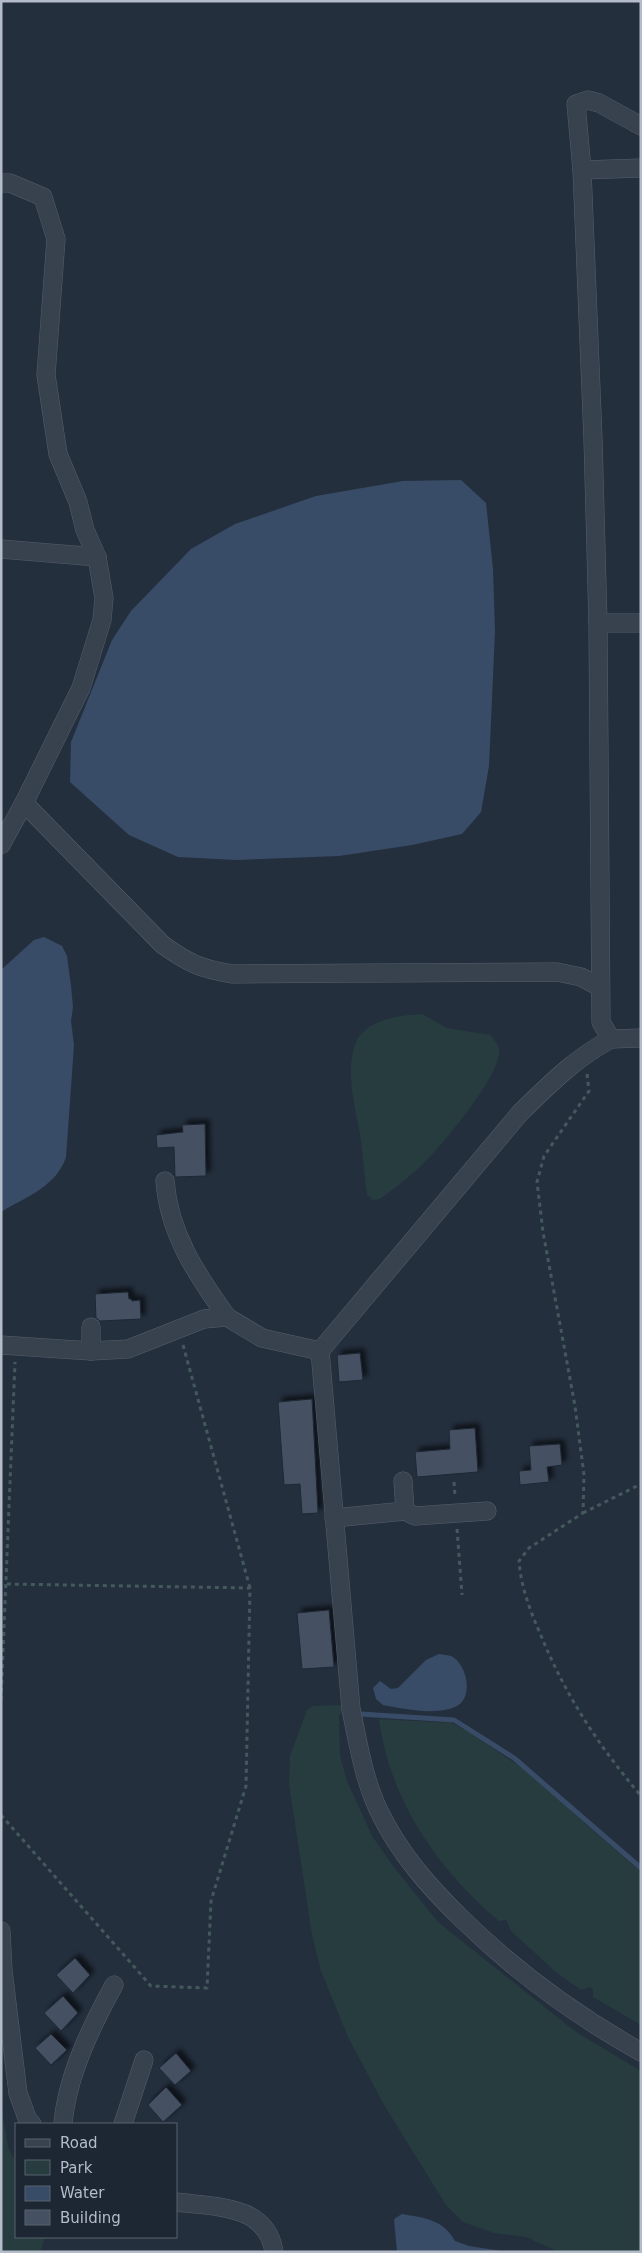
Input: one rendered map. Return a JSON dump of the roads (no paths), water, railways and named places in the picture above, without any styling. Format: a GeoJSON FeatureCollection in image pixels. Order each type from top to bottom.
{"type":"FeatureCollection","features":[{"type":"Feature","properties":{"kind":"street"},"geometry":{"type":"LineString","coordinates":[[611,1039],[601,1022],[598,623],[594,439],[582,170],[576,104],[588,100],[599,103],[641,126]]}},
{"type":"Feature","properties":{"kind":"street"},"geometry":{"type":"LineString","coordinates":[[582,170],[641,168]]}},
{"type":"Feature","properties":{"kind":"street"},"geometry":{"type":"LineString","coordinates":[[1,183],[10,183],[43,197],[56,239],[46,375],[58,454],[78,502],[85,530],[97,558],[104,598],[102,620],[81,688],[1,845]]}},
{"type":"Feature","properties":{"kind":"street"},"geometry":{"type":"LineString","coordinates":[[1,549],[97,558]]}},
{"type":"Feature","properties":{"kind":"street"},"geometry":{"type":"LineString","coordinates":[[598,623],[641,623]]}},
{"type":"Feature","properties":{"kind":"street"},"geometry":{"type":"LineString","coordinates":[[24,803],[163,944],[187,962],[207,970],[234,974],[557,972],[581,977],[600,987]]}},
{"type":"Feature","properties":{"kind":"street"},"geometry":{"type":"LineString","coordinates":[[641,1038],[611,1039],[585,1053],[552,1082],[520,1114],[320,1351],[351,1709],[361,1758],[379,1811],[404,1856],[434,1892],[490,1947],[543,1991],[641,2052]]}},
{"type":"Feature","properties":{"kind":"street"},"geometry":{"type":"LineString","coordinates":[[165,1181],[166,1204],[178,1237],[205,1286],[227,1317],[262,1338],[320,1351]]}},
{"type":"Feature","properties":{"kind":"street"},"geometry":{"type":"LineString","coordinates":[[9,1346],[91,1351],[128,1349],[204,1319],[227,1317]]}},
{"type":"Feature","properties":{"kind":"street"},"geometry":{"type":"LineString","coordinates":[[91,1327],[91,1351]]}},
{"type":"Feature","properties":{"kind":"street"},"geometry":{"type":"LineString","coordinates":[[403,1481],[405,1511]]}},
{"type":"Feature","properties":{"kind":"street"},"geometry":{"type":"LineString","coordinates":[[334,1518],[405,1511],[415,1516],[487,1511]]}},
{"type":"Feature","properties":{"kind":"street"},"geometry":{"type":"LineString","coordinates":[[1,1931],[3,1971],[18,2093],[27,2118],[31,2123]]}},
{"type":"Feature","properties":{"kind":"street"},"geometry":{"type":"LineString","coordinates":[[63,2123],[64,2108],[81,2056],[94,2023],[114,1985]]}},
{"type":"Feature","properties":{"kind":"street"},"geometry":{"type":"LineString","coordinates":[[123,2123],[144,2060]]}},
{"type":"Feature","properties":{"kind":"street"},"geometry":{"type":"LineString","coordinates":[[178,2202],[236,2210],[249,2215],[265,2228],[274,2252]]}},
{"type":"Feature","properties":{"kind":"water"},"geometry":{"type":"Polygon","coordinates":[[[461,480],[486,503],[493,569],[495,631],[489,766],[481,812],[462,834],[412,845],[339,856],[237,860],[178,857],[129,835],[70,782],[71,742],[112,640],[131,611],[191,549],[235,524],[316,496],[403,481],[461,480]]]}},
{"type":"Feature","properties":{"kind":"water"},"geometry":{"type":"Polygon","coordinates":[[[44,937],[62,946],[67,956],[71,986],[73,1007],[71,1021],[74,1045],[66,1157],[55,1176],[40,1190],[1,1212],[1,970],[34,940],[44,937]]]}},
{"type":"Feature","properties":{"kind":"water"},"geometry":{"type":"Polygon","coordinates":[[[439,1654],[451,1656],[457,1660],[464,1673],[467,1688],[462,1702],[457,1706],[440,1711],[420,1711],[383,1705],[376,1699],[373,1688],[380,1681],[391,1689],[398,1688],[426,1660],[439,1654]]]}},
{"type":"Feature","properties":{"kind":"water"},"geometry":{"type":"Polygon","coordinates":[[[402,2214],[425,2218],[439,2224],[445,2228],[455,2241],[469,2246],[508,2252],[397,2252],[394,2219],[402,2214]]]}},
{"type":"Feature","properties":{"kind":"waterway"},"geometry":{"type":"LineString","coordinates":[[360,1714],[454,1720],[514,1758],[641,1868]]}}]}
